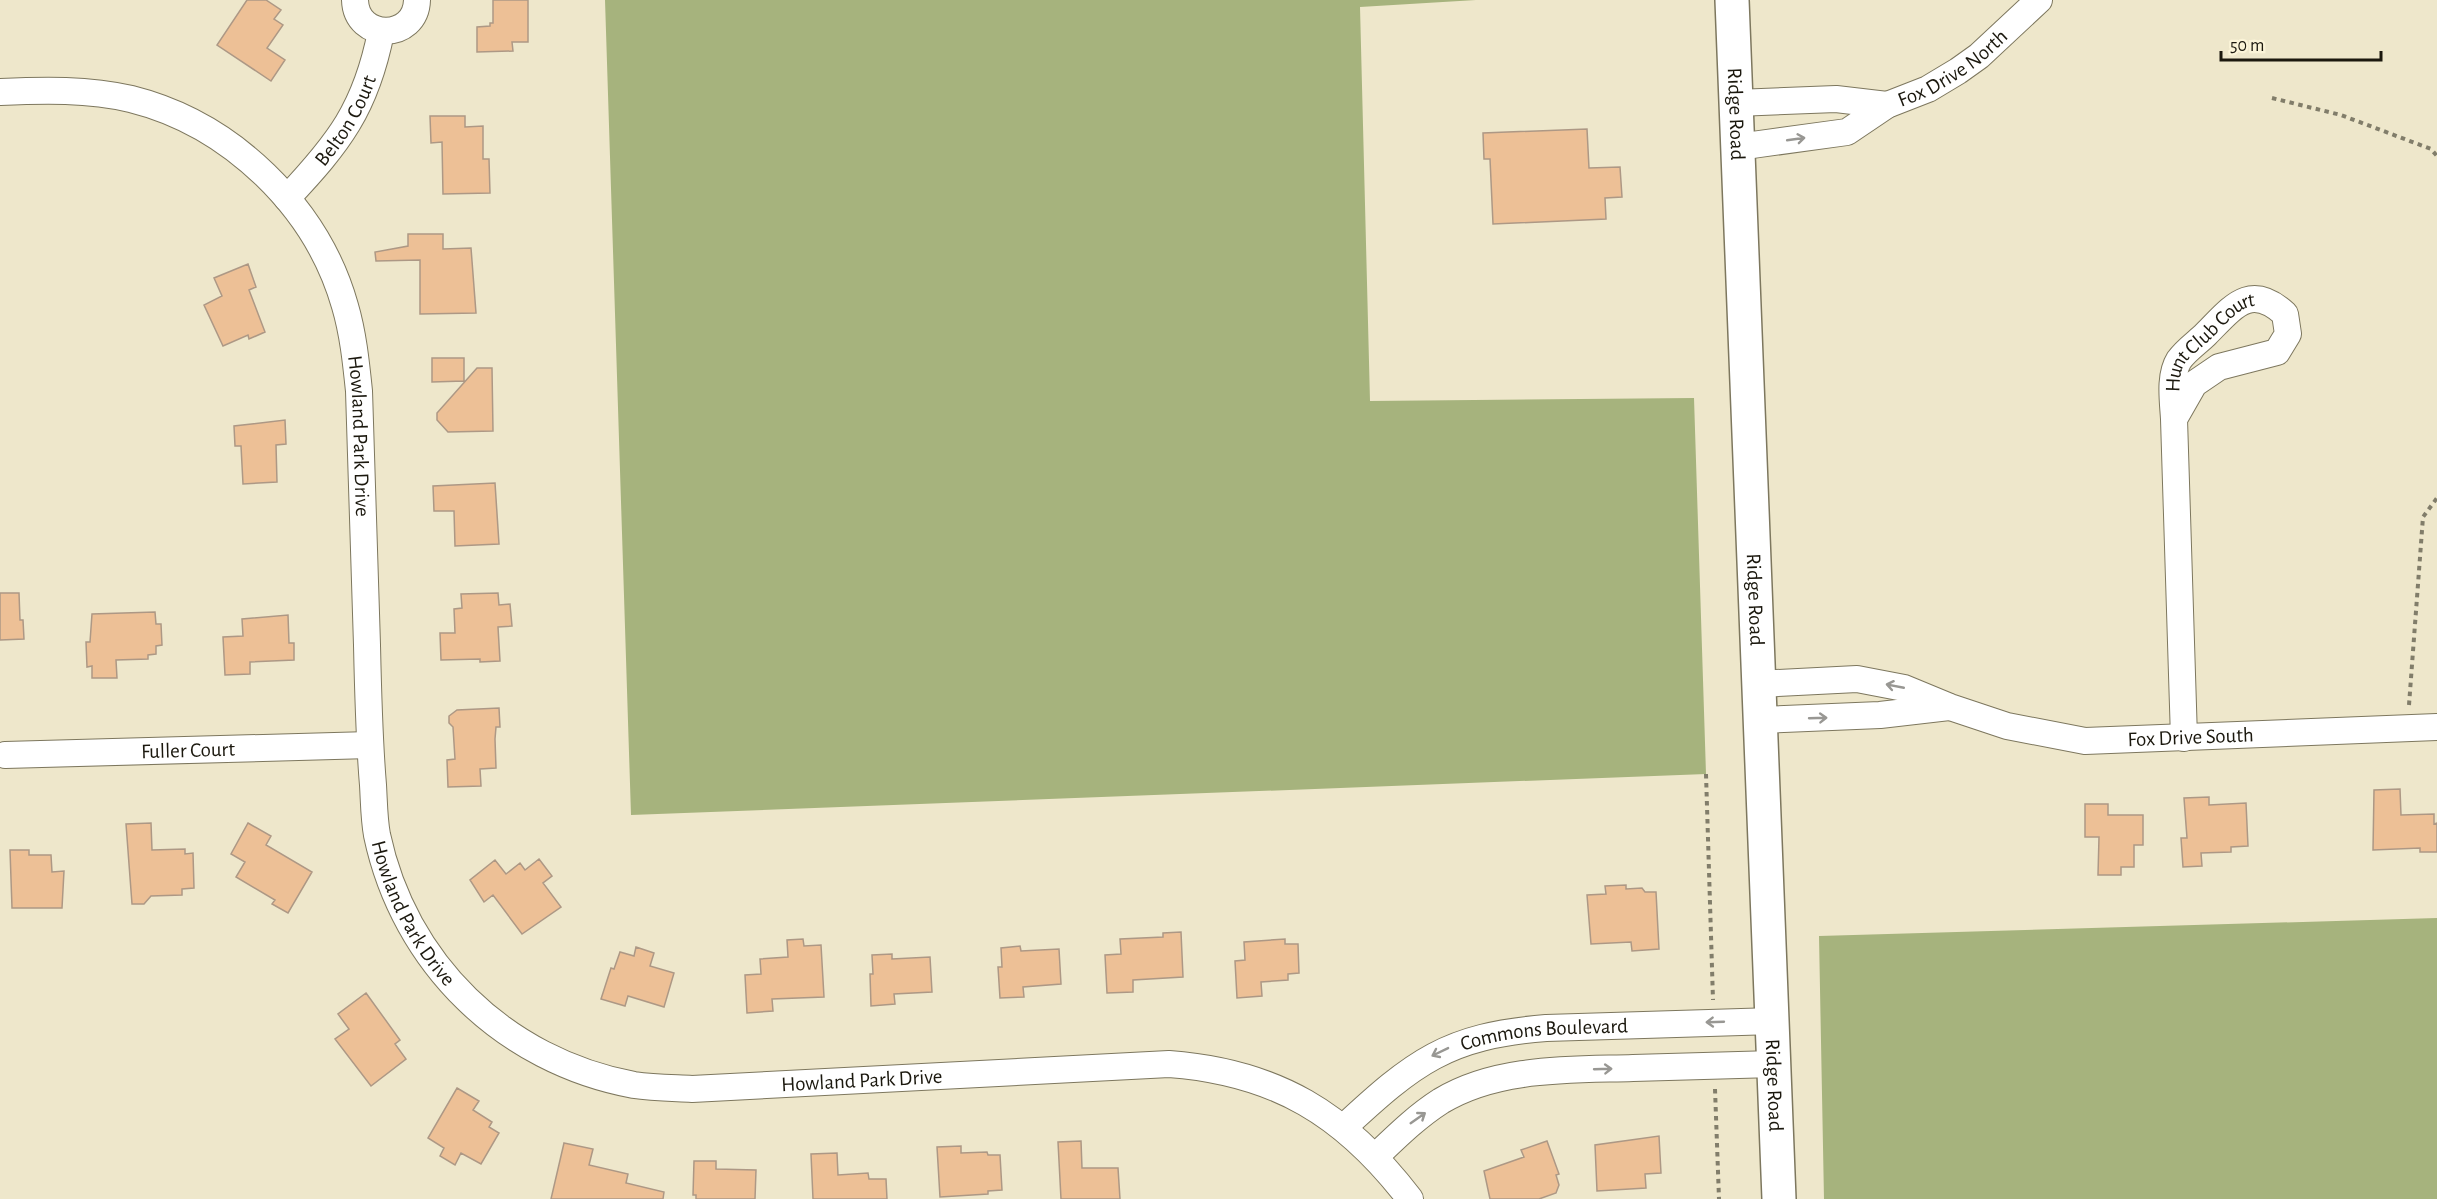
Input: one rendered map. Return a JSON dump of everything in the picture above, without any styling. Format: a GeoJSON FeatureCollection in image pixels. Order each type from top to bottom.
{"type":"FeatureCollection","features":[{"type":"Feature","properties":{"kind":"street"},"geometry":{"type":"LineString","coordinates":[[355,0],[357,13],[363,22],[381,32],[401,28],[409,22],[415,13],[417,0]]}},
{"type":"Feature","properties":{"kind":"street","name":"Ridge Road"},"geometry":{"type":"LineString","coordinates":[[1732,0],[1758,684],[1774,1020],[1779,1199]]}},
{"type":"Feature","properties":{"kind":"street","name":"Fox Drive North"},"geometry":{"type":"LineString","coordinates":[[1738,147],[1847,132],[1887,105],[1928,89],[1958,71],[1979,56],[2039,0]]}},
{"type":"Feature","properties":{"kind":"street","name":"Belton Court"},"geometry":{"type":"LineString","coordinates":[[287,198],[325,158],[348,126],[374,66],[381,32]]}},
{"type":"Feature","properties":{"kind":"street","name":"Howland Park Drive"},"geometry":{"type":"LineString","coordinates":[[0,92],[96,93],[157,107],[221,139],[257,168],[287,198],[311,231],[332,269],[345,305],[355,352],[359,391],[370,745],[376,832],[394,892],[410,926],[455,988],[483,1014],[536,1051],[566,1065],[634,1085],[692,1089],[1136,1065],[1204,1067],[1269,1083],[1304,1102],[1343,1128],[1375,1157],[1410,1199]]}},
{"type":"Feature","properties":{"kind":"street","name":"Fox Drive North"},"geometry":{"type":"LineString","coordinates":[[1736,103],[1836,99],[1887,105]]}},
{"type":"Feature","properties":{"kind":"street","name":"Hunt Club Court"},"geometry":{"type":"LineString","coordinates":[[2174,419],[2194,384],[2219,367],[2277,352],[2288,334],[2286,314],[2270,301],[2250,298],[2233,307],[2179,360],[2172,382],[2184,738]]}},
{"type":"Feature","properties":{"kind":"street","name":"Fox Drive South"},"geometry":{"type":"LineString","coordinates":[[1758,684],[1857,679],[1904,687],[1950,707],[2007,726],[2073,739],[2117,741],[2437,727]]}},
{"type":"Feature","properties":{"kind":"street","name":"Fox Drive South"},"geometry":{"type":"LineString","coordinates":[[1760,720],[1880,715],[1950,707]]}},
{"type":"Feature","properties":{"kind":"street","name":"Fuller Court"},"geometry":{"type":"LineString","coordinates":[[2,756],[370,745]]}},
{"type":"Feature","properties":{"kind":"street","name":"Commons Boulevard"},"geometry":{"type":"LineString","coordinates":[[1343,1128],[1392,1083],[1432,1056],[1460,1043],[1518,1030],[1774,1020]]}},
{"type":"Feature","properties":{"kind":"street","name":"Commons Boulevard"},"geometry":{"type":"LineString","coordinates":[[1375,1157],[1410,1123],[1443,1100],[1479,1085],[1516,1075],[1560,1071],[1774,1064]]}},
{"type":"Feature","properties":{"kind":"path"},"geometry":{"type":"LineString","coordinates":[[2272,98],[2341,115],[2431,149],[2437,156]]}},
{"type":"Feature","properties":{"kind":"path"},"geometry":{"type":"LineString","coordinates":[[2411,728],[2408,699],[2423,517],[2437,498]]}},
{"type":"Feature","properties":{"kind":"path"},"geometry":{"type":"LineString","coordinates":[[1706,774],[1713,1022]]}},
{"type":"Feature","properties":{"kind":"path"},"geometry":{"type":"LineString","coordinates":[[1714,1065],[1719,1199]]}},
{"type":"Feature","properties":{"kind":"green space"},"geometry":{"type":"Polygon","coordinates":[[[605,0],[1476,0],[1360,7],[1370,401],[1694,398],[1706,774],[631,815],[605,0]]]}},
{"type":"Feature","properties":{"kind":"green space"},"geometry":{"type":"Polygon","coordinates":[[[2437,918],[2437,1199],[1824,1199],[1819,936],[2437,918]]]}},
{"type":"Feature","properties":{"kind":"building"},"geometry":{"type":"Polygon","coordinates":[[[247,0],[266,0],[281,10],[274,19],[283,25],[267,48],[285,60],[271,81],[217,45],[247,0]]]}},
{"type":"Feature","properties":{"kind":"building"},"geometry":{"type":"Polygon","coordinates":[[[493,0],[528,0],[528,42],[512,42],[513,51],[477,52],[477,27],[490,26],[490,23],[493,23],[493,0]]]}},
{"type":"Feature","properties":{"kind":"building"},"geometry":{"type":"Polygon","coordinates":[[[430,116],[465,116],[465,127],[483,126],[483,159],[489,159],[490,193],[443,194],[442,142],[431,143],[430,116]]]}},
{"type":"Feature","properties":{"kind":"building"},"geometry":{"type":"Polygon","coordinates":[[[1587,129],[1589,168],[1620,167],[1622,197],[1605,198],[1606,219],[1493,224],[1490,159],[1484,159],[1483,133],[1587,129]]]}},
{"type":"Feature","properties":{"kind":"building"},"geometry":{"type":"Polygon","coordinates":[[[408,234],[443,234],[443,249],[471,248],[476,313],[420,314],[420,260],[376,261],[375,252],[408,246],[408,234]]]}},
{"type":"Feature","properties":{"kind":"building"},"geometry":{"type":"Polygon","coordinates":[[[248,264],[256,287],[249,290],[265,332],[249,339],[248,335],[223,346],[204,305],[222,296],[214,278],[248,264]]]}},
{"type":"Feature","properties":{"kind":"building"},"geometry":{"type":"Polygon","coordinates":[[[432,358],[464,358],[464,381],[432,382],[432,358]]]}},
{"type":"Feature","properties":{"kind":"building"},"geometry":{"type":"Polygon","coordinates":[[[477,368],[492,368],[493,431],[448,432],[437,420],[437,413],[477,368]]]}},
{"type":"Feature","properties":{"kind":"building"},"geometry":{"type":"Polygon","coordinates":[[[285,420],[286,444],[276,445],[277,482],[243,484],[241,446],[235,446],[234,426],[285,420]]]}},
{"type":"Feature","properties":{"kind":"building"},"geometry":{"type":"Polygon","coordinates":[[[495,483],[499,544],[455,546],[454,511],[434,511],[433,486],[495,483]]]}},
{"type":"Feature","properties":{"kind":"building"},"geometry":{"type":"Polygon","coordinates":[[[0,593],[19,593],[20,620],[23,620],[24,639],[0,640],[0,593]]]}},
{"type":"Feature","properties":{"kind":"building"},"geometry":{"type":"Polygon","coordinates":[[[498,593],[499,605],[510,604],[512,626],[498,627],[500,661],[441,660],[440,633],[455,633],[454,609],[462,608],[461,594],[498,593]]]}},
{"type":"Feature","properties":{"kind":"building"},"geometry":{"type":"Polygon","coordinates":[[[155,612],[156,624],[161,624],[162,645],[156,646],[156,654],[148,655],[148,659],[116,660],[117,678],[92,678],[92,666],[87,667],[86,642],[90,642],[92,614],[155,612]]]}},
{"type":"Feature","properties":{"kind":"building"},"geometry":{"type":"Polygon","coordinates":[[[288,615],[289,643],[294,643],[294,660],[250,662],[250,674],[225,675],[223,637],[243,636],[242,619],[288,615]]]}},
{"type":"Feature","properties":{"kind":"building"},"geometry":{"type":"Polygon","coordinates":[[[499,708],[500,727],[496,727],[495,739],[496,768],[480,769],[481,786],[448,787],[447,760],[455,759],[453,727],[449,723],[449,716],[457,710],[499,708]]]}},
{"type":"Feature","properties":{"kind":"building"},"geometry":{"type":"Polygon","coordinates":[[[2400,789],[2401,815],[2434,814],[2434,824],[2437,823],[2437,852],[2420,852],[2420,848],[2373,850],[2374,790],[2400,789]]]}},
{"type":"Feature","properties":{"kind":"building"},"geometry":{"type":"Polygon","coordinates":[[[2209,797],[2209,805],[2246,803],[2248,846],[2231,847],[2231,852],[2201,853],[2202,866],[2183,867],[2181,838],[2187,838],[2184,798],[2209,797]]]}},
{"type":"Feature","properties":{"kind":"building"},"geometry":{"type":"Polygon","coordinates":[[[2085,804],[2108,804],[2108,815],[2143,815],[2143,845],[2134,845],[2134,867],[2121,867],[2121,875],[2098,875],[2099,837],[2085,837],[2085,804]]]}},
{"type":"Feature","properties":{"kind":"building"},"geometry":{"type":"Polygon","coordinates":[[[151,823],[152,850],[185,849],[185,854],[193,853],[194,888],[182,889],[182,895],[151,896],[144,904],[132,904],[126,824],[151,823]]]}},
{"type":"Feature","properties":{"kind":"building"},"geometry":{"type":"Polygon","coordinates":[[[248,823],[271,836],[266,845],[312,872],[288,913],[272,904],[275,900],[236,877],[245,862],[231,854],[248,823]]]}},
{"type":"Feature","properties":{"kind":"building"},"geometry":{"type":"Polygon","coordinates":[[[10,850],[29,850],[29,855],[51,855],[52,872],[64,871],[62,908],[12,908],[10,850]]]}},
{"type":"Feature","properties":{"kind":"building"},"geometry":{"type":"Polygon","coordinates":[[[539,859],[552,876],[543,883],[561,907],[522,934],[493,895],[484,902],[470,880],[495,860],[506,874],[520,863],[525,870],[539,859]]]}},
{"type":"Feature","properties":{"kind":"building"},"geometry":{"type":"Polygon","coordinates":[[[1626,885],[1626,889],[1642,888],[1645,892],[1656,892],[1659,949],[1632,951],[1631,942],[1591,944],[1587,895],[1606,894],[1605,886],[1626,885]]]}},
{"type":"Feature","properties":{"kind":"building"},"geometry":{"type":"Polygon","coordinates":[[[1181,932],[1183,977],[1133,980],[1133,992],[1107,993],[1105,955],[1121,954],[1120,939],[1163,937],[1163,933],[1181,932]]]}},
{"type":"Feature","properties":{"kind":"building"},"geometry":{"type":"Polygon","coordinates":[[[803,939],[804,946],[821,945],[824,997],[772,999],[773,1011],[747,1013],[745,975],[761,974],[760,959],[788,957],[787,940],[803,939]]]}},
{"type":"Feature","properties":{"kind":"building"},"geometry":{"type":"Polygon","coordinates":[[[1285,939],[1285,944],[1298,944],[1299,973],[1288,974],[1288,980],[1261,982],[1262,996],[1237,998],[1235,961],[1245,960],[1244,942],[1285,939]]]}},
{"type":"Feature","properties":{"kind":"building"},"geometry":{"type":"Polygon","coordinates":[[[1020,946],[1021,951],[1059,949],[1061,984],[1023,987],[1024,997],[1000,998],[998,967],[1002,967],[1001,948],[1020,946]]]}},
{"type":"Feature","properties":{"kind":"building"},"geometry":{"type":"Polygon","coordinates":[[[636,947],[654,953],[650,966],[674,973],[664,1007],[628,996],[625,1006],[601,999],[611,968],[614,969],[620,952],[634,956],[636,947]]]}},
{"type":"Feature","properties":{"kind":"building"},"geometry":{"type":"Polygon","coordinates":[[[892,954],[892,959],[930,957],[932,992],[894,994],[895,1004],[871,1006],[872,955],[892,954]]]}},
{"type":"Feature","properties":{"kind":"building"},"geometry":{"type":"Polygon","coordinates":[[[366,993],[400,1040],[395,1044],[406,1059],[371,1086],[335,1039],[349,1029],[338,1014],[366,993]]]}},
{"type":"Feature","properties":{"kind":"building"},"geometry":{"type":"Polygon","coordinates":[[[457,1088],[479,1101],[473,1110],[492,1122],[489,1127],[499,1133],[481,1164],[461,1153],[455,1165],[440,1156],[444,1148],[428,1138],[457,1088]]]}},
{"type":"Feature","properties":{"kind":"building"},"geometry":{"type":"Polygon","coordinates":[[[1659,1136],[1661,1173],[1645,1174],[1646,1188],[1597,1191],[1595,1145],[1659,1136]]]}},
{"type":"Feature","properties":{"kind":"building"},"geometry":{"type":"Polygon","coordinates":[[[1081,1141],[1082,1168],[1118,1168],[1120,1199],[1061,1199],[1058,1142],[1081,1141]]]}},
{"type":"Feature","properties":{"kind":"building"},"geometry":{"type":"Polygon","coordinates":[[[1547,1141],[1559,1174],[1556,1175],[1559,1185],[1556,1193],[1539,1199],[1490,1199],[1484,1171],[1524,1157],[1521,1150],[1547,1141]]]}},
{"type":"Feature","properties":{"kind":"building"},"geometry":{"type":"Polygon","coordinates":[[[564,1143],[593,1149],[589,1165],[628,1174],[626,1183],[664,1192],[663,1199],[551,1199],[564,1143]]]}},
{"type":"Feature","properties":{"kind":"building"},"geometry":{"type":"Polygon","coordinates":[[[961,1146],[961,1153],[987,1152],[988,1155],[1000,1155],[1002,1190],[988,1191],[988,1194],[940,1197],[937,1147],[961,1146]]]}},
{"type":"Feature","properties":{"kind":"building"},"geometry":{"type":"Polygon","coordinates":[[[837,1153],[838,1175],[868,1173],[869,1179],[886,1179],[887,1199],[813,1199],[811,1154],[837,1153]]]}},
{"type":"Feature","properties":{"kind":"building"},"geometry":{"type":"Polygon","coordinates":[[[694,1161],[716,1161],[716,1169],[756,1170],[755,1199],[696,1199],[696,1195],[693,1195],[694,1161]]]}}]}
